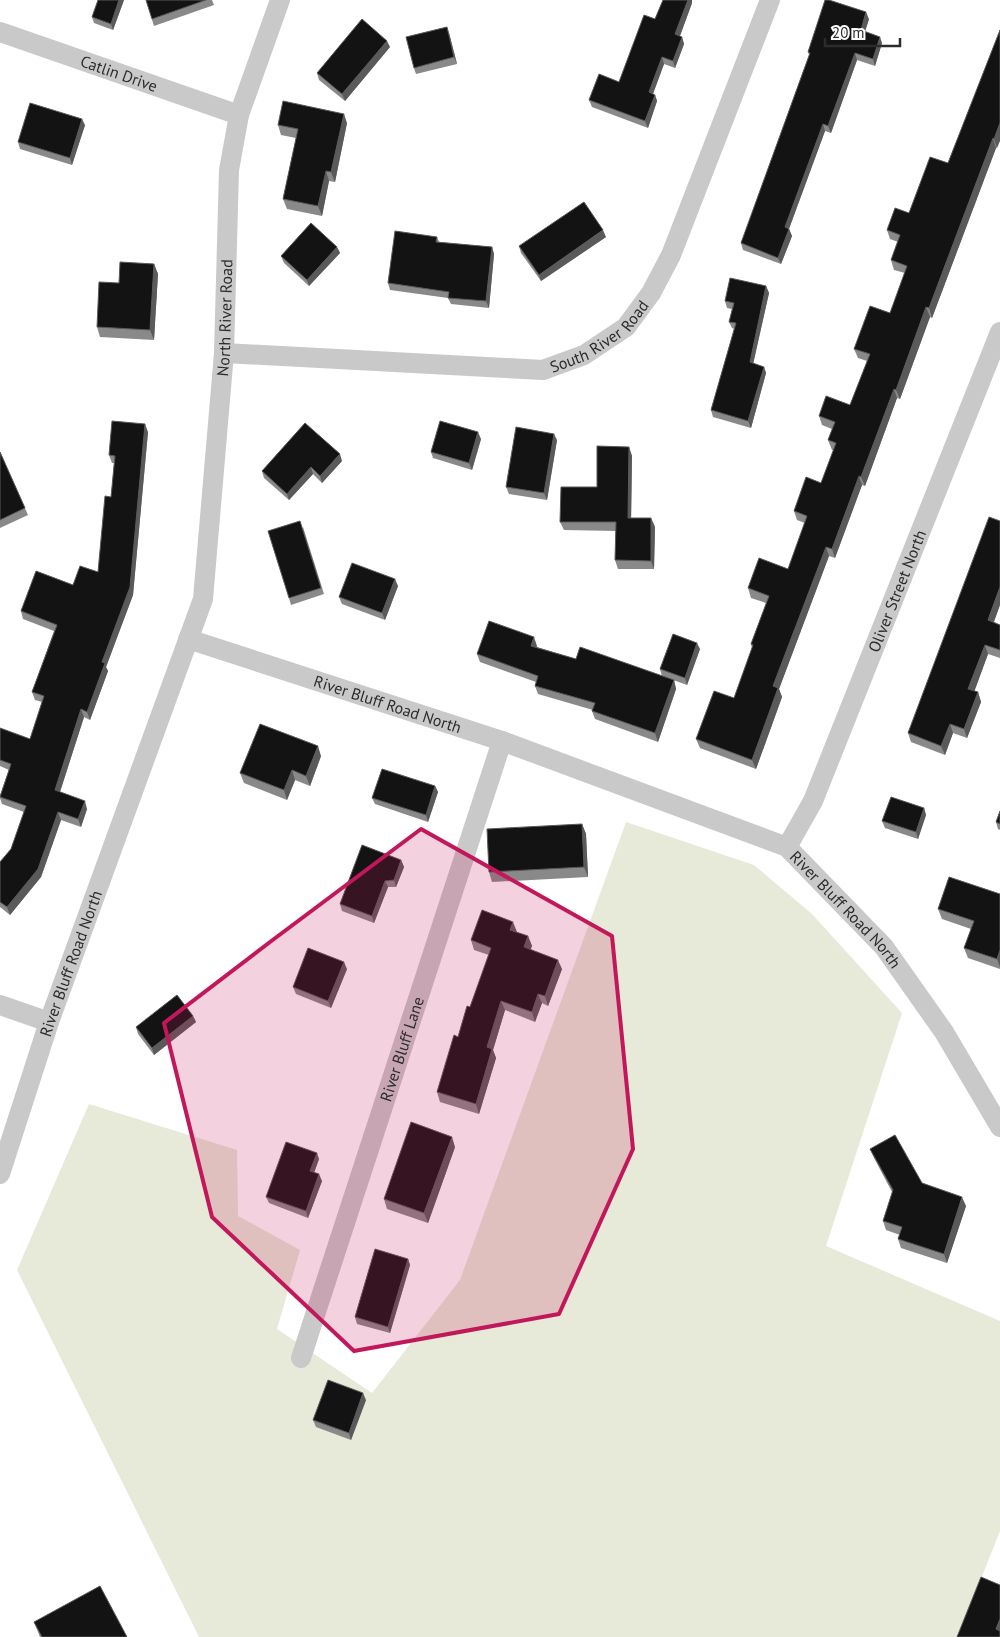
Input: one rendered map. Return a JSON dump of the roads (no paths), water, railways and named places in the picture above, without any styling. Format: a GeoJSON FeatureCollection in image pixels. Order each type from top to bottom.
{"type":"FeatureCollection","features":[{"type":"Feature","properties":{"kind":"street","name":"North River Road"},"geometry":{"type":"LineString","coordinates":[[188,639],[203,599],[224,353],[229,170],[239,114],[280,0]]}},
{"type":"Feature","properties":{"kind":"street","name":"South River Road"},"geometry":{"type":"LineString","coordinates":[[224,353],[543,370],[584,355],[626,327],[651,293],[667,262],[770,0]]}},
{"type":"Feature","properties":{"kind":"street","name":"Catlin Drive"},"geometry":{"type":"LineString","coordinates":[[0,32],[239,114]]}},
{"type":"Feature","properties":{"kind":"street","name":"Oliver Street North"},"geometry":{"type":"LineString","coordinates":[[787,847],[813,801],[1000,332]]}},
{"type":"Feature","properties":{"kind":"street","name":"River Bluff Road North"},"geometry":{"type":"LineString","coordinates":[[0,1174],[49,1022],[188,639],[502,741],[787,847],[884,947],[944,1032],[1000,1127]]}},
{"type":"Feature","properties":{"kind":"street","name":"River Bluff Lane"},"geometry":{"type":"LineString","coordinates":[[301,1358],[502,741]]}},
{"type":"Feature","properties":{"kind":"street"},"geometry":{"type":"LineString","coordinates":[[0,1006],[49,1022]]}}]}
